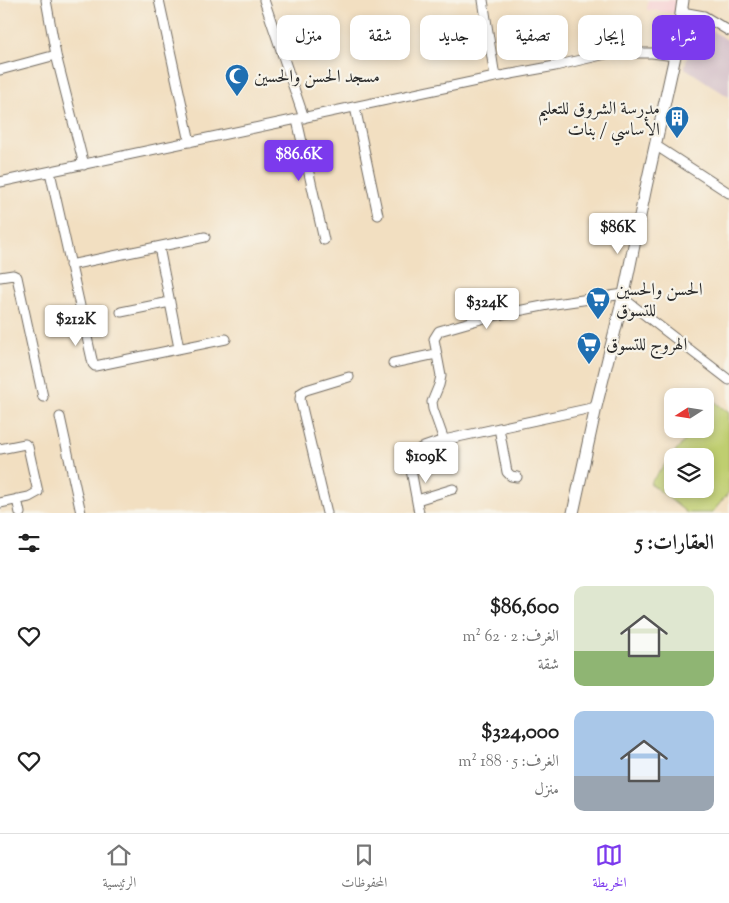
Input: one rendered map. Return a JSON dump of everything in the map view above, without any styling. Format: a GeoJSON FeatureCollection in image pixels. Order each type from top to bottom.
{"type":"FeatureCollection","features":[{"type":"Feature","properties":{"kind":"main road"},"geometry":{"type":"LineString","coordinates":[[682,15],[683,0]]}},
{"type":"Feature","properties":{"kind":"main road"},"geometry":{"type":"LineString","coordinates":[[573,513],[596,408],[624,296],[674,60]]}},
{"type":"Feature","properties":{"kind":"street"},"geometry":{"type":"LineString","coordinates":[[46,0],[56,55],[84,165]]}},
{"type":"Feature","properties":{"kind":"street"},"geometry":{"type":"LineString","coordinates":[[159,0],[190,142]]}},
{"type":"Feature","properties":{"kind":"street"},"geometry":{"type":"LineString","coordinates":[[264,0],[301,119],[324,240]]}},
{"type":"Feature","properties":{"kind":"street"},"geometry":{"type":"LineString","coordinates":[[482,0],[495,77]]}},
{"type":"Feature","properties":{"kind":"street"},"geometry":{"type":"LineString","coordinates":[[682,12],[704,16],[729,31]]}},
{"type":"Feature","properties":{"kind":"street"},"geometry":{"type":"LineString","coordinates":[[0,182],[495,77],[555,66],[610,52],[652,53]]}},
{"type":"Feature","properties":{"kind":"street"},"geometry":{"type":"LineString","coordinates":[[0,70],[56,55]]}},
{"type":"Feature","properties":{"kind":"street"},"geometry":{"type":"LineString","coordinates":[[355,107],[378,215]]}},
{"type":"Feature","properties":{"kind":"street"},"geometry":{"type":"LineString","coordinates":[[655,145],[729,193]]}},
{"type":"Feature","properties":{"kind":"street"},"geometry":{"type":"LineString","coordinates":[[50,172],[92,362],[95,366],[226,339]]}},
{"type":"Feature","properties":{"kind":"street"},"geometry":{"type":"LineString","coordinates":[[70,265],[206,237]]}},
{"type":"Feature","properties":{"kind":"street"},"geometry":{"type":"LineString","coordinates":[[159,247],[179,348]]}},
{"type":"Feature","properties":{"kind":"street"},"geometry":{"type":"LineString","coordinates":[[0,277],[17,276],[43,397]]}},
{"type":"Feature","properties":{"kind":"street"},"geometry":{"type":"LineString","coordinates":[[444,440],[432,402],[441,376],[434,339],[439,331],[488,317],[548,305],[624,296],[729,380]]}},
{"type":"Feature","properties":{"kind":"street"},"geometry":{"type":"LineString","coordinates":[[122,312],[170,302]]}},
{"type":"Feature","properties":{"kind":"street"},"geometry":{"type":"LineString","coordinates":[[393,363],[436,354]]}},
{"type":"Feature","properties":{"kind":"street"},"geometry":{"type":"LineString","coordinates":[[327,513],[300,399],[301,392],[349,377]]}},
{"type":"Feature","properties":{"kind":"street"},"geometry":{"type":"LineString","coordinates":[[421,448],[444,440],[596,408]]}},
{"type":"Feature","properties":{"kind":"street"},"geometry":{"type":"LineString","coordinates":[[60,417],[81,513]]}},
{"type":"Feature","properties":{"kind":"street"},"geometry":{"type":"LineString","coordinates":[[499,428],[507,472],[511,476],[517,477]]}},
{"type":"Feature","properties":{"kind":"street"},"geometry":{"type":"LineString","coordinates":[[0,450],[25,444],[28,446],[38,492],[0,503]]}},
{"type":"Feature","properties":{"kind":"street"},"geometry":{"type":"LineString","coordinates":[[409,459],[420,513]]}},
{"type":"Feature","properties":{"kind":"street"},"geometry":{"type":"LineString","coordinates":[[417,500],[453,489]]}},
{"type":"Feature","properties":{"kind":"street"},"geometry":{"type":"LineString","coordinates":[[17,499],[20,513]]}},
{"type":"Feature","properties":{"kind":"shaded area"},"geometry":{"type":"Polygon","coordinates":[[[648,0],[677,0],[676,13],[647,10],[648,0]]]}},
{"type":"Feature","properties":{"kind":"shaded area"},"geometry":{"type":"Polygon","coordinates":[[[715,33],[729,41],[729,97],[685,68],[686,60],[715,60],[715,33]]]}},
{"type":"Feature","properties":{"kind":"green space"},"geometry":{"type":"Polygon","coordinates":[[[715,402],[729,413],[729,492],[712,513],[687,513],[668,498],[714,498],[714,448],[679,448],[687,438],[714,438],[715,402]]]}},
{"type":"Feature","properties":{"kind":"green space"},"geometry":{"type":"Polygon","coordinates":[[[664,466],[664,494],[650,483],[664,466]]]}},
{"type":"Feature","properties":{"kind":"place","name":"مسجد الحسن والحسين"},"geometry":{"type":"Point","coordinates":[237,97]}},
{"type":"Feature","properties":{"kind":"place","name":"مدرسة الشروق للتعليم الأساسي / بنات"},"geometry":{"type":"Point","coordinates":[677,139]}},
{"type":"Feature","properties":{"kind":"place","name":"الحسن والحسين للتسوق"},"geometry":{"type":"Point","coordinates":[598,320]}},
{"type":"Feature","properties":{"kind":"place","name":"الهروج للتسوق"},"geometry":{"type":"Point","coordinates":[589,365]}}]}
